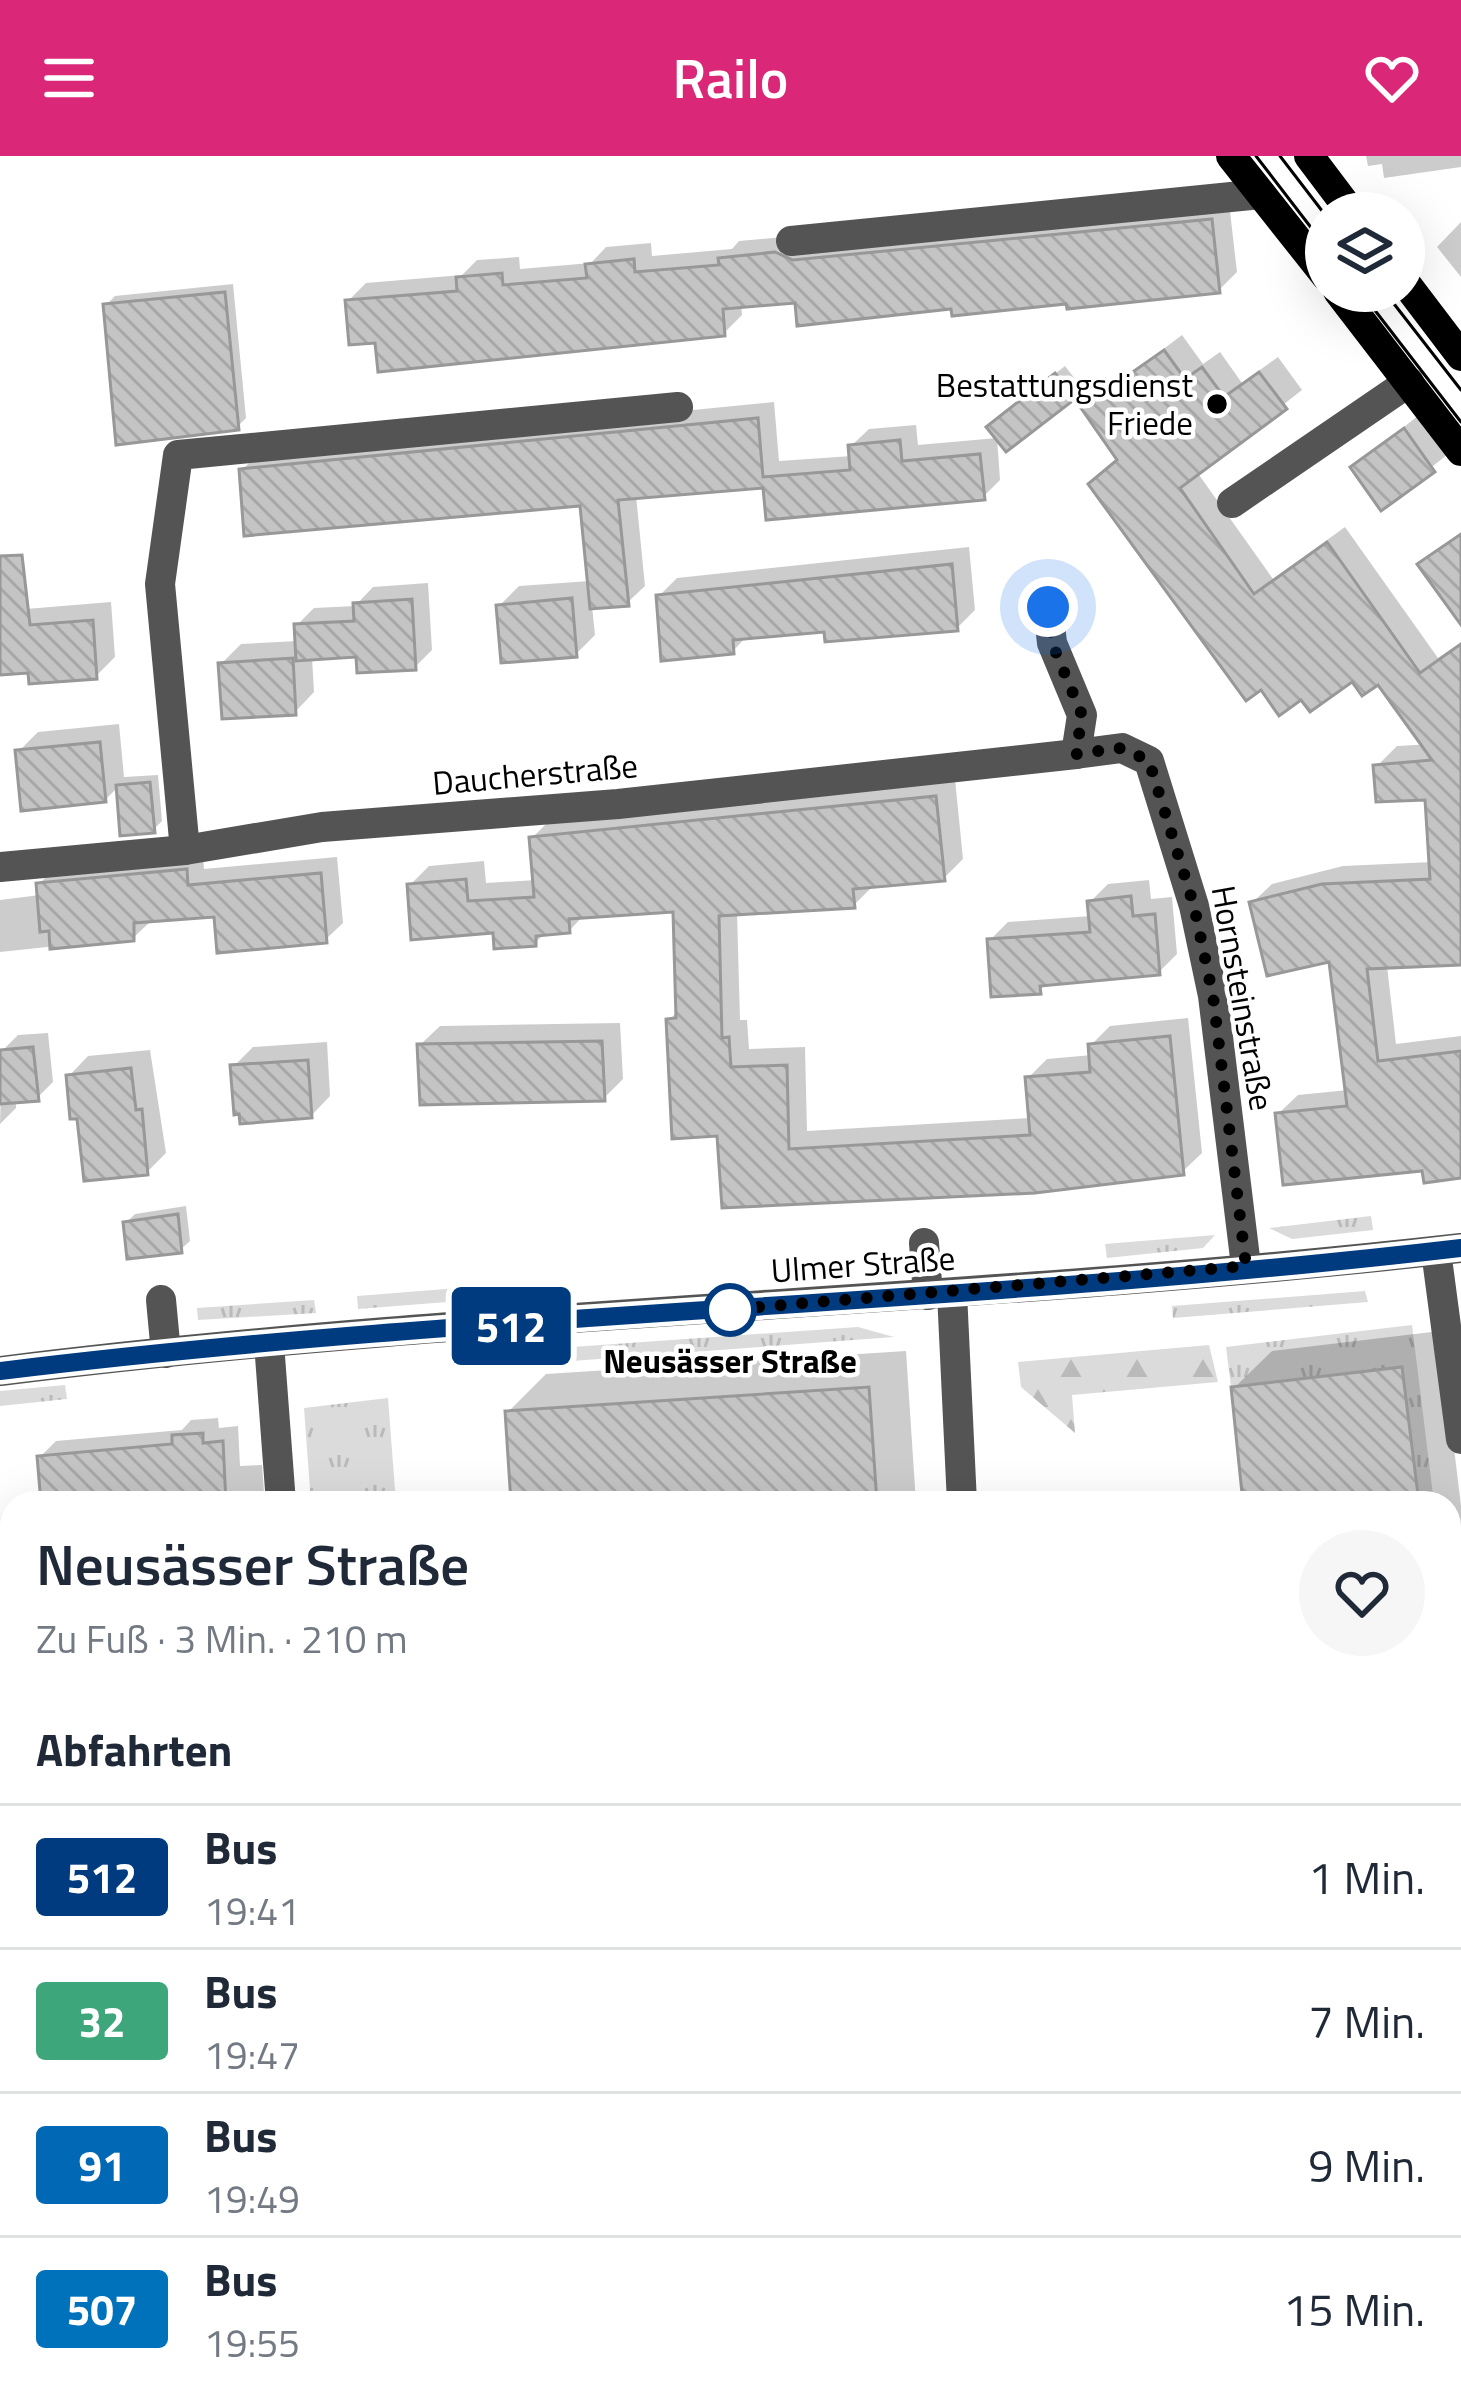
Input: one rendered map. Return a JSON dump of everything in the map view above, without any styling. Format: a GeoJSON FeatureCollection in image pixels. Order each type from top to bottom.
{"type":"FeatureCollection","features":[{"type":"Feature","properties":{"kind":"main road"},"geometry":{"type":"LineString","coordinates":[[1231,156],[1305,250]]}},
{"type":"Feature","properties":{"kind":"main road"},"geometry":{"type":"LineString","coordinates":[[1309,156],[1336,192]]}},
{"type":"Feature","properties":{"kind":"main road"},"geometry":{"type":"LineString","coordinates":[[1425,309],[1461,356]]}},
{"type":"Feature","properties":{"kind":"main road"},"geometry":{"type":"LineString","coordinates":[[1354,312],[1461,451]]}},
{"type":"Feature","properties":{"kind":"street"},"geometry":{"type":"LineString","coordinates":[[791,241],[1261,194]]}},
{"type":"Feature","properties":{"kind":"street"},"geometry":{"type":"LineString","coordinates":[[1232,502],[1409,382]]}},
{"type":"Feature","properties":{"kind":"street"},"geometry":{"type":"LineString","coordinates":[[184,850],[160,584],[178,455],[678,407]]}},
{"type":"Feature","properties":{"kind":"street"},"geometry":{"type":"LineString","coordinates":[[1048,607],[1052,643],[1082,715],[1076,754]]}},
{"type":"Feature","properties":{"kind":"street","name":"Hornsteinstraße"},"geometry":{"type":"LineString","coordinates":[[1076,754],[1122,748],[1149,761],[1194,906],[1213,996],[1246,1266]]}},
{"type":"Feature","properties":{"kind":"street","name":"Daucherstraße"},"geometry":{"type":"LineString","coordinates":[[0,866],[184,850],[322,827],[641,802],[1076,754]]}},
{"type":"Feature","properties":{"kind":"street"},"geometry":{"type":"LineString","coordinates":[[924,1244],[940,1294],[961,1491]]}},
{"type":"Feature","properties":{"kind":"street"},"geometry":{"type":"LineString","coordinates":[[1448,1250],[1461,1439]]}},
{"type":"Feature","properties":{"kind":"street","name":"Ulmer Straße"},"geometry":{"type":"LineString","coordinates":[[0,1371],[269,1343],[940,1294],[1448,1250]]}},
{"type":"Feature","properties":{"kind":"street"},"geometry":{"type":"LineString","coordinates":[[161,1300],[166,1353]]}},
{"type":"Feature","properties":{"kind":"street"},"geometry":{"type":"LineString","coordinates":[[269,1343],[280,1491]]}},
{"type":"Feature","properties":{"kind":"green space"},"geometry":{"type":"Polygon","coordinates":[[[1371,1216],[1373,1230],[1292,1239],[1269,1228],[1371,1216]]]}},
{"type":"Feature","properties":{"kind":"green space"},"geometry":{"type":"Polygon","coordinates":[[[1215,1235],[1203,1248],[1107,1258],[1105,1244],[1215,1235]]]}},
{"type":"Feature","properties":{"kind":"green space"},"geometry":{"type":"Polygon","coordinates":[[[497,1285],[498,1298],[358,1309],[357,1296],[497,1285]]]}},
{"type":"Feature","properties":{"kind":"green space"},"geometry":{"type":"Polygon","coordinates":[[[1365,1291],[1368,1302],[1173,1318],[1172,1306],[1365,1291]]]}},
{"type":"Feature","properties":{"kind":"green space"},"geometry":{"type":"Polygon","coordinates":[[[314,1300],[316,1313],[198,1320],[197,1308],[314,1300]]]}},
{"type":"Feature","properties":{"kind":"green space"},"geometry":{"type":"Polygon","coordinates":[[[1412,1325],[1433,1491],[1418,1491],[1402,1367],[1231,1387],[1226,1347],[1412,1325]]]}},
{"type":"Feature","properties":{"kind":"green space"},"geometry":{"type":"Polygon","coordinates":[[[858,1327],[894,1337],[504,1366],[502,1352],[858,1327]]]}},
{"type":"Feature","properties":{"kind":"green space"},"geometry":{"type":"Polygon","coordinates":[[[1209,1345],[1218,1382],[1072,1395],[1075,1433],[1021,1387],[1018,1362],[1209,1345]]]}},
{"type":"Feature","properties":{"kind":"green space"},"geometry":{"type":"Polygon","coordinates":[[[65,1385],[67,1399],[0,1406],[0,1391],[65,1385]]]}},
{"type":"Feature","properties":{"kind":"green space"},"geometry":{"type":"Polygon","coordinates":[[[388,1398],[395,1491],[310,1491],[304,1408],[388,1398]]]}},
{"type":"Feature","properties":{"kind":"building"},"geometry":{"type":"Polygon","coordinates":[[[1212,219],[1220,293],[952,316],[951,309],[797,326],[795,303],[723,309],[725,336],[378,372],[375,343],[349,345],[345,300],[457,291],[456,277],[502,273],[503,285],[587,278],[585,264],[634,259],[635,272],[719,265],[718,258],[775,252],[793,260],[1212,219]]]}},
{"type":"Feature","properties":{"kind":"building"},"geometry":{"type":"Polygon","coordinates":[[[225,292],[239,430],[116,445],[103,304],[225,292]]]}},
{"type":"Feature","properties":{"kind":"building"},"geometry":{"type":"Polygon","coordinates":[[[1164,350],[1185,379],[1202,367],[1224,397],[1259,372],[1287,409],[1180,488],[1254,594],[1327,542],[1420,673],[1461,644],[1461,965],[1367,969],[1378,1061],[1461,1051],[1461,1178],[1424,1183],[1422,1171],[1283,1185],[1275,1113],[1347,1106],[1329,962],[1267,976],[1249,902],[1322,884],[1430,879],[1425,800],[1376,802],[1373,765],[1432,760],[1378,685],[1362,696],[1352,682],[1310,712],[1301,700],[1279,716],[1261,690],[1246,701],[1088,484],[1117,460],[1081,408],[1164,350]]]}},
{"type":"Feature","properties":{"kind":"building"},"geometry":{"type":"Polygon","coordinates":[[[1055,373],[1075,399],[1006,452],[986,427],[1055,373]]]}},
{"type":"Feature","properties":{"kind":"building"},"geometry":{"type":"Polygon","coordinates":[[[758,418],[763,477],[850,470],[848,445],[900,440],[902,461],[980,454],[985,500],[766,520],[763,488],[618,500],[629,606],[590,609],[580,506],[244,536],[239,469],[758,418]]]}},
{"type":"Feature","properties":{"kind":"building"},"geometry":{"type":"Polygon","coordinates":[[[1404,428],[1435,472],[1381,511],[1350,467],[1404,428]]]}},
{"type":"Feature","properties":{"kind":"building"},"geometry":{"type":"Polygon","coordinates":[[[1461,534],[1461,625],[1417,564],[1461,534]]]}},
{"type":"Feature","properties":{"kind":"building"},"geometry":{"type":"Polygon","coordinates":[[[22,555],[30,625],[93,620],[97,679],[29,684],[28,673],[0,675],[0,556],[22,555]]]}},
{"type":"Feature","properties":{"kind":"building"},"geometry":{"type":"Polygon","coordinates":[[[952,564],[958,631],[825,642],[824,632],[733,640],[734,654],[661,661],[656,595],[952,564]]]}},
{"type":"Feature","properties":{"kind":"building"},"geometry":{"type":"Polygon","coordinates":[[[572,598],[577,657],[501,663],[496,605],[572,598]]]}},
{"type":"Feature","properties":{"kind":"building"},"geometry":{"type":"Polygon","coordinates":[[[412,599],[416,670],[357,673],[356,657],[296,661],[294,624],[354,621],[353,603],[412,599]]]}},
{"type":"Feature","properties":{"kind":"building"},"geometry":{"type":"Polygon","coordinates":[[[293,658],[296,715],[222,719],[218,663],[293,658]]]}},
{"type":"Feature","properties":{"kind":"building"},"geometry":{"type":"Polygon","coordinates":[[[100,742],[106,802],[21,811],[15,750],[100,742]]]}},
{"type":"Feature","properties":{"kind":"building"},"geometry":{"type":"Polygon","coordinates":[[[150,782],[155,833],[120,836],[116,785],[150,782]]]}},
{"type":"Feature","properties":{"kind":"building"},"geometry":{"type":"Polygon","coordinates":[[[936,796],[945,881],[853,889],[855,908],[719,916],[722,1038],[729,1037],[731,1067],[787,1065],[789,1149],[1030,1135],[1025,1077],[1090,1072],[1088,1044],[1170,1036],[1184,1175],[1035,1193],[722,1208],[717,1136],[672,1139],[666,1019],[676,1018],[673,912],[569,919],[570,933],[536,936],[536,946],[494,949],[493,933],[411,940],[407,884],[466,879],[468,901],[534,897],[529,837],[936,796]]]}},
{"type":"Feature","properties":{"kind":"building"},"geometry":{"type":"Polygon","coordinates":[[[187,869],[188,885],[321,873],[327,943],[217,953],[214,917],[134,923],[134,941],[50,949],[49,931],[40,932],[36,883],[187,869]]]}},
{"type":"Feature","properties":{"kind":"building"},"geometry":{"type":"Polygon","coordinates":[[[1131,896],[1133,916],[1155,914],[1160,975],[1040,986],[1041,994],[991,997],[987,939],[1090,932],[1087,901],[1131,896]]]}},
{"type":"Feature","properties":{"kind":"building"},"geometry":{"type":"Polygon","coordinates":[[[602,1041],[605,1101],[420,1105],[417,1044],[602,1041]]]}},
{"type":"Feature","properties":{"kind":"building"},"geometry":{"type":"Polygon","coordinates":[[[33,1047],[39,1101],[0,1104],[0,1050],[33,1047]]]}},
{"type":"Feature","properties":{"kind":"building"},"geometry":{"type":"Polygon","coordinates":[[[308,1060],[312,1118],[240,1124],[239,1114],[234,1115],[230,1065],[308,1060]]]}},
{"type":"Feature","properties":{"kind":"building"},"geometry":{"type":"Polygon","coordinates":[[[131,1068],[136,1110],[142,1109],[148,1175],[84,1181],[66,1075],[131,1068]]]}},
{"type":"Feature","properties":{"kind":"building"},"geometry":{"type":"Polygon","coordinates":[[[178,1214],[182,1253],[127,1259],[123,1222],[178,1214]]]}},
{"type":"Feature","properties":{"kind":"building"},"geometry":{"type":"Polygon","coordinates":[[[1402,1367],[1418,1491],[1242,1491],[1231,1387],[1402,1367]]]}},
{"type":"Feature","properties":{"kind":"building"},"geometry":{"type":"Polygon","coordinates":[[[869,1387],[876,1491],[510,1491],[505,1411],[869,1387]]]}},
{"type":"Feature","properties":{"kind":"building"},"geometry":{"type":"Polygon","coordinates":[[[203,1433],[203,1443],[223,1441],[225,1491],[40,1491],[37,1456],[172,1444],[172,1435],[203,1433]]]}},
{"type":"Feature","properties":{"kind":"tram line"},"geometry":{"type":"LineString","coordinates":[[1256,156],[1305,220]]}},
{"type":"Feature","properties":{"kind":"tram line"},"geometry":{"type":"LineString","coordinates":[[1280,156],[1308,192]]}},
{"type":"Feature","properties":{"kind":"tram line"},"geometry":{"type":"LineString","coordinates":[[1376,312],[1461,422]]}},
{"type":"Feature","properties":{"kind":"tram line"},"geometry":{"type":"LineString","coordinates":[[1400,312],[1461,390]]}},
{"type":"Feature","properties":{"kind":"bus line","name":"512"},"geometry":{"type":"LineString","coordinates":[[0,1371],[269,1343],[952,1294],[1461,1248]]}},
{"type":"Feature","properties":{"kind":"place","name":"Bestattungsdienst Friede"},"geometry":{"type":"Point","coordinates":[1217,404]}},
{"type":"Feature","properties":{"kind":"place","name":"Neusässer Straße"},"geometry":{"type":"Point","coordinates":[730,1310]}},
{"type":"Feature","properties":{"kind":"route"},"geometry":{"type":"LineString","coordinates":[[730,1310],[723,1310],[1246,1266],[1213,996],[1194,906],[1149,761],[1122,748],[1076,754],[1082,715],[1052,643],[1048,607]]}}]}
